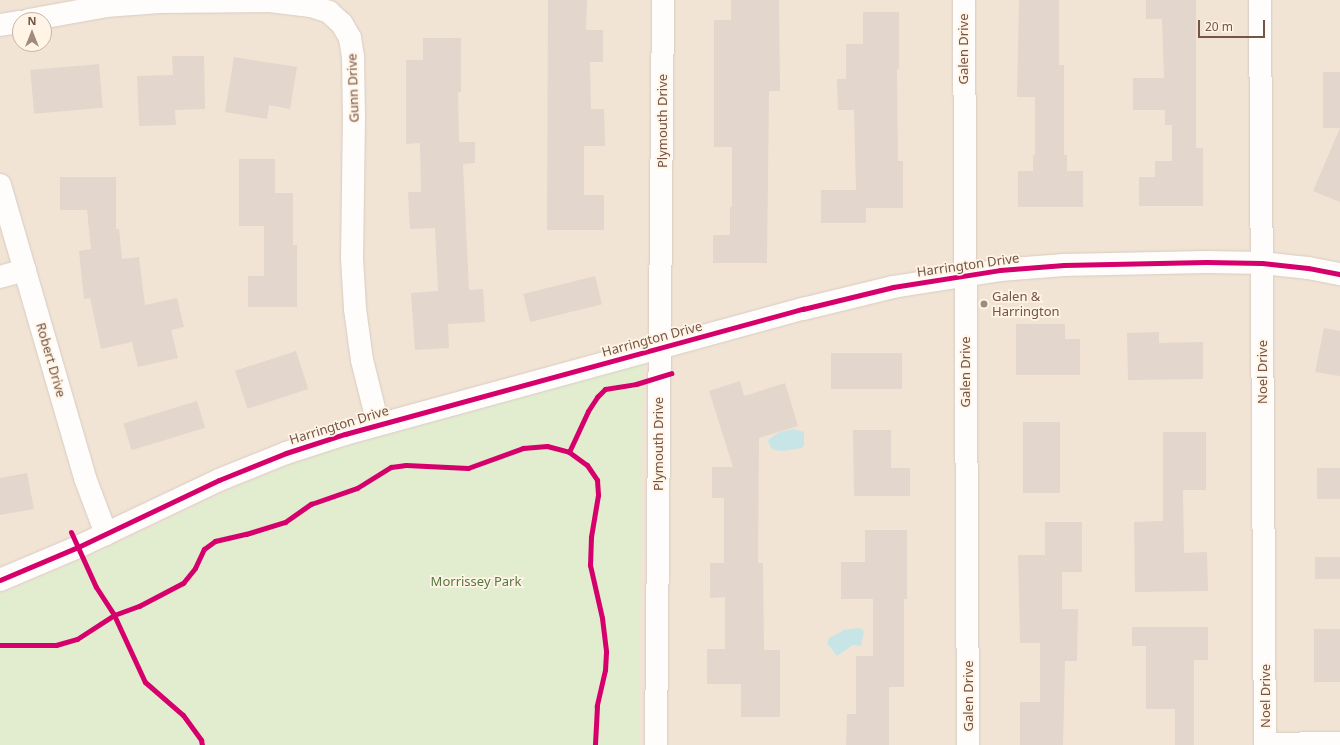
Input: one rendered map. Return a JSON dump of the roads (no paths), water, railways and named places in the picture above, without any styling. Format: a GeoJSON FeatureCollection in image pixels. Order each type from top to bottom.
{"type":"FeatureCollection","features":[{"type":"Feature","properties":{"kind":"street","name":"Plymouth Drive"},"geometry":{"type":"LineString","coordinates":[[656,745],[663,0]]}},
{"type":"Feature","properties":{"kind":"street","name":"Galen Drive"},"geometry":{"type":"LineString","coordinates":[[964,0],[964,275],[968,745]]}},
{"type":"Feature","properties":{"kind":"street","name":"Noel Drive"},"geometry":{"type":"LineString","coordinates":[[1260,0],[1265,744]]}},
{"type":"Feature","properties":{"kind":"street","name":"Gunn Drive"},"geometry":{"type":"LineString","coordinates":[[52,16],[106,6],[159,2],[270,1],[311,6],[329,12],[342,24],[350,38],[353,56],[354,117],[352,258],[355,309],[362,360],[378,424]]}},
{"type":"Feature","properties":{"kind":"street"},"geometry":{"type":"LineString","coordinates":[[0,25],[12,23]]}},
{"type":"Feature","properties":{"kind":"street","name":"Robert Drive"},"geometry":{"type":"LineString","coordinates":[[0,185],[85,478],[106,534]]}},
{"type":"Feature","properties":{"kind":"street","name":"Harrington Drive"},"geometry":{"type":"LineString","coordinates":[[0,580],[106,534],[219,480],[273,459],[378,424],[803,309],[893,287],[1000,270],[1064,265],[1206,262],[1262,263],[1308,268],[1340,274]]}},
{"type":"Feature","properties":{"kind":"street"},"geometry":{"type":"LineString","coordinates":[[0,277],[25,270]]}},
{"type":"Feature","properties":{"kind":"street"},"geometry":{"type":"LineString","coordinates":[[1265,744],[1340,743]]}},
{"type":"Feature","properties":{"kind":"water"},"geometry":{"type":"Polygon","coordinates":[[[794,429],[804,432],[804,445],[802,448],[783,451],[773,450],[768,442],[769,439],[780,432],[794,429]]]}},
{"type":"Feature","properties":{"kind":"water"},"geometry":{"type":"Polygon","coordinates":[[[859,628],[864,631],[861,646],[853,645],[837,656],[827,643],[829,638],[844,630],[859,628]]]}},
{"type":"Feature","properties":{"kind":"place","name":"Galen & Harrington"},"geometry":{"type":"Point","coordinates":[984,304]}},
{"type":"Feature","properties":{"kind":"park label","name":"Morrissey Park"},"geometry":{"type":"Point","coordinates":[476,581]}}]}
